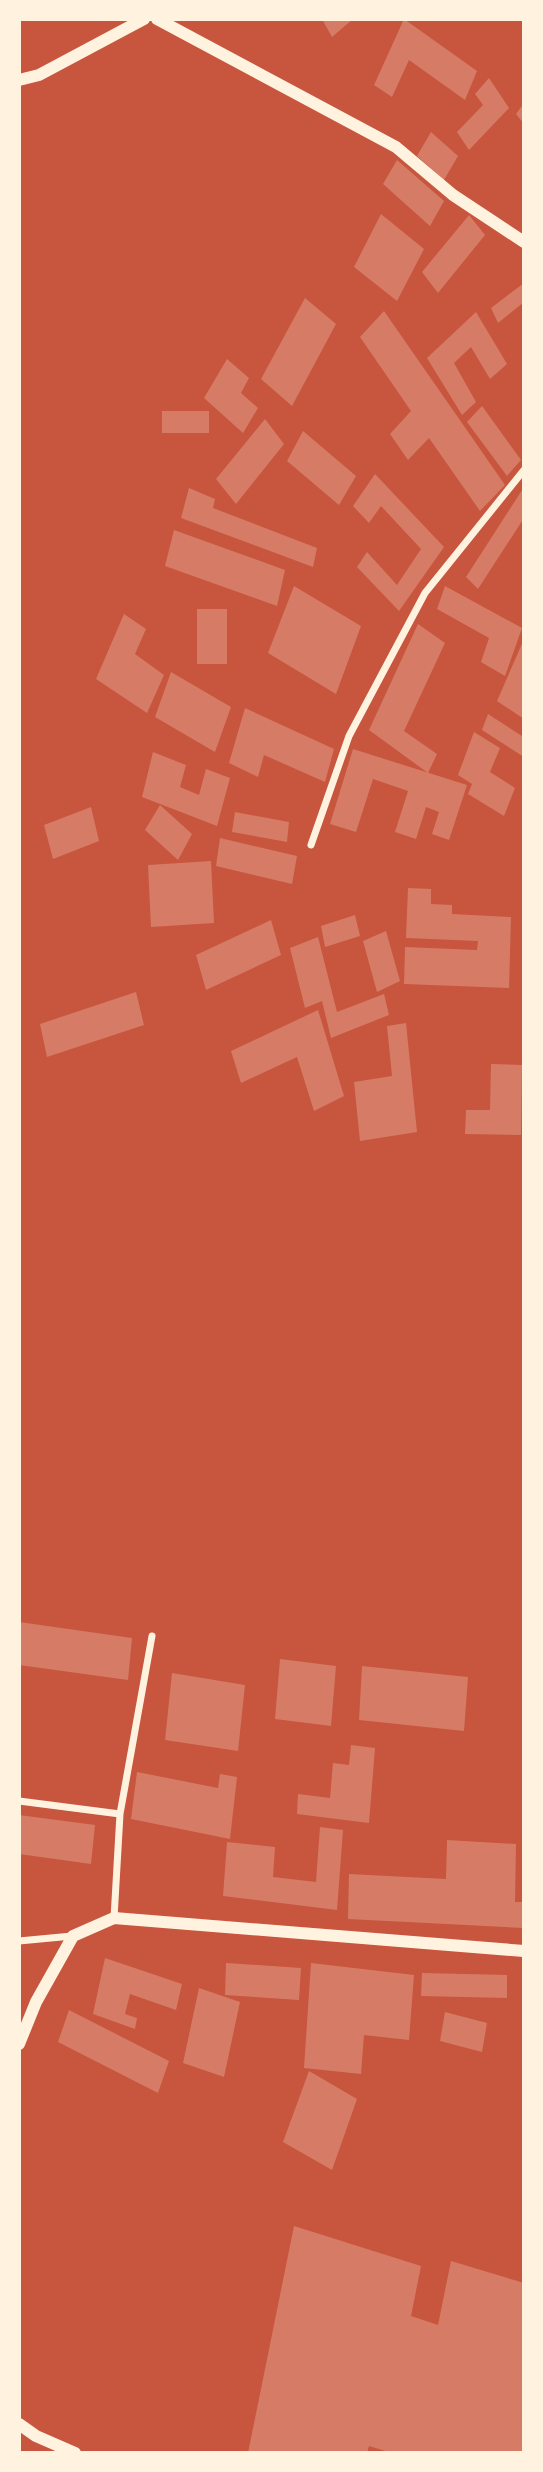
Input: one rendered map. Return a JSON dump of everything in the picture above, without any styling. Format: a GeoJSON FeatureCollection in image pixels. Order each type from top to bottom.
{"type":"FeatureCollection","features":[{"type":"Feature","properties":{"kind":"street"},"geometry":{"type":"LineString","coordinates":[[19,80],[39,75],[144,19]]}},
{"type":"Feature","properties":{"kind":"street"},"geometry":{"type":"LineString","coordinates":[[157,19],[396,147],[453,195],[524,242]]}},
{"type":"Feature","properties":{"kind":"street"},"geometry":{"type":"LineString","coordinates":[[311,845],[349,736],[425,593],[524,470]]}},
{"type":"Feature","properties":{"kind":"street"},"geometry":{"type":"LineString","coordinates":[[114,1918],[120,1814],[152,1636]]}},
{"type":"Feature","properties":{"kind":"street"},"geometry":{"type":"LineString","coordinates":[[19,1801],[120,1814]]}},
{"type":"Feature","properties":{"kind":"street"},"geometry":{"type":"LineString","coordinates":[[19,1941],[73,1936],[114,1918],[524,1951]]}},
{"type":"Feature","properties":{"kind":"street"},"geometry":{"type":"LineString","coordinates":[[19,2044],[36,2002],[73,1936]]}},
{"type":"Feature","properties":{"kind":"street"},"geometry":{"type":"LineString","coordinates":[[19,2424],[75,2453]]}},
{"type":"Feature","properties":{"kind":"building"},"geometry":{"type":"Polygon","coordinates":[[[322,19],[353,19],[332,37],[322,19]]]}},
{"type":"Feature","properties":{"kind":"building"},"geometry":{"type":"Polygon","coordinates":[[[404,19],[477,71],[465,100],[409,60],[392,97],[374,85],[404,19]]]}},
{"type":"Feature","properties":{"kind":"building"},"geometry":{"type":"Polygon","coordinates":[[[489,78],[509,108],[469,150],[457,132],[483,105],[475,94],[489,78]]]}},
{"type":"Feature","properties":{"kind":"building"},"geometry":{"type":"Polygon","coordinates":[[[524,103],[524,124],[516,114],[524,103]]]}},
{"type":"Feature","properties":{"kind":"building"},"geometry":{"type":"Polygon","coordinates":[[[431,132],[458,156],[444,180],[417,156],[431,132]]]}},
{"type":"Feature","properties":{"kind":"building"},"geometry":{"type":"Polygon","coordinates":[[[397,160],[444,201],[430,226],[383,184],[397,160]]]}},
{"type":"Feature","properties":{"kind":"building"},"geometry":{"type":"Polygon","coordinates":[[[381,214],[424,249],[397,301],[354,267],[381,214]]]}},
{"type":"Feature","properties":{"kind":"building"},"geometry":{"type":"Polygon","coordinates":[[[469,215],[485,235],[438,293],[422,272],[469,215]]]}},
{"type":"Feature","properties":{"kind":"building"},"geometry":{"type":"Polygon","coordinates":[[[524,283],[524,302],[498,323],[491,308],[524,283]]]}},
{"type":"Feature","properties":{"kind":"building"},"geometry":{"type":"Polygon","coordinates":[[[305,298],[336,324],[292,406],[261,379],[305,298]]]}},
{"type":"Feature","properties":{"kind":"building"},"geometry":{"type":"Polygon","coordinates":[[[384,311],[505,485],[480,511],[429,438],[408,460],[390,434],[411,411],[360,337],[384,311]]]}},
{"type":"Feature","properties":{"kind":"building"},"geometry":{"type":"Polygon","coordinates":[[[476,312],[507,364],[490,379],[471,347],[454,363],[476,402],[462,415],[427,358],[476,312]]]}},
{"type":"Feature","properties":{"kind":"building"},"geometry":{"type":"Polygon","coordinates":[[[227,359],[249,378],[241,393],[258,408],[243,433],[204,398],[227,359]]]}},
{"type":"Feature","properties":{"kind":"building"},"geometry":{"type":"Polygon","coordinates":[[[482,406],[521,460],[507,476],[467,422],[482,406]]]}},
{"type":"Feature","properties":{"kind":"building"},"geometry":{"type":"Polygon","coordinates":[[[162,411],[209,411],[209,433],[162,433],[162,411]]]}},
{"type":"Feature","properties":{"kind":"building"},"geometry":{"type":"Polygon","coordinates":[[[265,419],[284,444],[236,504],[216,479],[265,419]]]}},
{"type":"Feature","properties":{"kind":"building"},"geometry":{"type":"Polygon","coordinates":[[[303,431],[356,476],[339,505],[287,461],[303,431]]]}},
{"type":"Feature","properties":{"kind":"building"},"geometry":{"type":"Polygon","coordinates":[[[375,474],[444,547],[399,611],[357,567],[367,552],[397,585],[421,549],[381,506],[369,523],[353,506],[375,474]]]}},
{"type":"Feature","properties":{"kind":"building"},"geometry":{"type":"Polygon","coordinates":[[[524,487],[524,518],[478,589],[466,577],[524,487]]]}},
{"type":"Feature","properties":{"kind":"building"},"geometry":{"type":"Polygon","coordinates":[[[189,488],[215,499],[213,508],[317,548],[313,567],[181,518],[189,488]]]}},
{"type":"Feature","properties":{"kind":"building"},"geometry":{"type":"Polygon","coordinates":[[[174,530],[285,570],[277,606],[165,566],[174,530]]]}},
{"type":"Feature","properties":{"kind":"building"},"geometry":{"type":"Polygon","coordinates":[[[294,586],[361,626],[336,694],[268,653],[294,586]]]}},
{"type":"Feature","properties":{"kind":"building"},"geometry":{"type":"Polygon","coordinates":[[[445,586],[522,628],[505,676],[481,662],[489,638],[437,609],[445,586]]]}},
{"type":"Feature","properties":{"kind":"building"},"geometry":{"type":"Polygon","coordinates":[[[197,609],[227,609],[227,664],[197,664],[197,609]]]}},
{"type":"Feature","properties":{"kind":"building"},"geometry":{"type":"Polygon","coordinates":[[[124,614],[146,629],[135,654],[164,675],[147,713],[96,679],[124,614]]]}},
{"type":"Feature","properties":{"kind":"building"},"geometry":{"type":"Polygon","coordinates":[[[418,624],[445,643],[404,731],[437,754],[428,773],[369,730],[418,624]]]}},
{"type":"Feature","properties":{"kind":"building"},"geometry":{"type":"Polygon","coordinates":[[[524,639],[524,719],[497,701],[524,639]]]}},
{"type":"Feature","properties":{"kind":"building"},"geometry":{"type":"Polygon","coordinates":[[[171,672],[231,707],[215,752],[155,717],[171,672]]]}},
{"type":"Feature","properties":{"kind":"building"},"geometry":{"type":"Polygon","coordinates":[[[245,708],[334,749],[325,782],[264,755],[258,777],[229,763],[245,708]]]}},
{"type":"Feature","properties":{"kind":"building"},"geometry":{"type":"Polygon","coordinates":[[[488,714],[522,736],[524,731],[524,757],[482,730],[488,714]]]}},
{"type":"Feature","properties":{"kind":"building"},"geometry":{"type":"Polygon","coordinates":[[[474,732],[500,748],[490,772],[515,788],[504,816],[468,794],[472,784],[458,775],[474,732]]]}},
{"type":"Feature","properties":{"kind":"building"},"geometry":{"type":"Polygon","coordinates":[[[353,749],[467,785],[449,840],[432,834],[439,812],[426,807],[416,839],[395,832],[408,791],[373,779],[356,832],[330,824],[353,749]]]}},
{"type":"Feature","properties":{"kind":"building"},"geometry":{"type":"Polygon","coordinates":[[[153,752],[186,765],[180,787],[199,795],[206,769],[230,778],[217,826],[142,797],[153,752]]]}},
{"type":"Feature","properties":{"kind":"building"},"geometry":{"type":"Polygon","coordinates":[[[160,805],[192,834],[178,860],[145,830],[160,805]]]}},
{"type":"Feature","properties":{"kind":"building"},"geometry":{"type":"Polygon","coordinates":[[[91,807],[99,841],[53,859],[44,825],[91,807]]]}},
{"type":"Feature","properties":{"kind":"building"},"geometry":{"type":"Polygon","coordinates":[[[235,812],[289,822],[287,842],[232,832],[235,812]]]}},
{"type":"Feature","properties":{"kind":"building"},"geometry":{"type":"Polygon","coordinates":[[[220,838],[297,856],[292,884],[216,866],[220,838]]]}},
{"type":"Feature","properties":{"kind":"building"},"geometry":{"type":"Polygon","coordinates":[[[211,861],[214,923],[151,927],[148,865],[211,861]]]}},
{"type":"Feature","properties":{"kind":"building"},"geometry":{"type":"Polygon","coordinates":[[[408,888],[431,889],[431,904],[452,905],[452,914],[511,917],[509,988],[404,984],[405,947],[477,950],[478,941],[406,938],[408,888]]]}},
{"type":"Feature","properties":{"kind":"building"},"geometry":{"type":"Polygon","coordinates":[[[355,915],[360,936],[325,947],[321,926],[355,915]]]}},
{"type":"Feature","properties":{"kind":"building"},"geometry":{"type":"Polygon","coordinates":[[[271,920],[281,955],[206,990],[196,955],[271,920]]]}},
{"type":"Feature","properties":{"kind":"building"},"geometry":{"type":"Polygon","coordinates":[[[386,931],[400,981],[377,992],[363,941],[386,931]]]}},
{"type":"Feature","properties":{"kind":"building"},"geometry":{"type":"Polygon","coordinates":[[[318,937],[337,1012],[384,994],[389,1015],[331,1038],[322,1001],[305,1008],[290,948],[318,937]]]}},
{"type":"Feature","properties":{"kind":"building"},"geometry":{"type":"Polygon","coordinates":[[[136,992],[144,1025],[47,1057],[40,1024],[136,992]]]}},
{"type":"Feature","properties":{"kind":"building"},"geometry":{"type":"Polygon","coordinates":[[[318,1010],[344,1096],[314,1111],[297,1057],[241,1083],[231,1051],[318,1010]]]}},
{"type":"Feature","properties":{"kind":"building"},"geometry":{"type":"Polygon","coordinates":[[[406,1023],[417,1132],[360,1141],[354,1082],[392,1076],[387,1026],[406,1023]]]}},
{"type":"Feature","properties":{"kind":"building"},"geometry":{"type":"Polygon","coordinates":[[[491,1064],[522,1065],[521,1135],[465,1134],[466,1110],[490,1110],[491,1064]]]}},
{"type":"Feature","properties":{"kind":"building"},"geometry":{"type":"Polygon","coordinates":[[[19,1622],[132,1638],[128,1680],[19,1665],[19,1622]]]}},
{"type":"Feature","properties":{"kind":"building"},"geometry":{"type":"Polygon","coordinates":[[[280,1659],[336,1666],[331,1726],[275,1719],[280,1659]]]}},
{"type":"Feature","properties":{"kind":"building"},"geometry":{"type":"Polygon","coordinates":[[[362,1666],[468,1677],[464,1731],[359,1720],[362,1666]]]}},
{"type":"Feature","properties":{"kind":"building"},"geometry":{"type":"Polygon","coordinates":[[[172,1673],[245,1685],[238,1751],[165,1740],[172,1673]]]}},
{"type":"Feature","properties":{"kind":"building"},"geometry":{"type":"Polygon","coordinates":[[[351,1745],[375,1748],[369,1823],[297,1814],[298,1794],[330,1798],[333,1763],[349,1765],[351,1745]]]}},
{"type":"Feature","properties":{"kind":"building"},"geometry":{"type":"Polygon","coordinates":[[[137,1772],[218,1788],[220,1774],[237,1777],[230,1839],[131,1819],[137,1772]]]}},
{"type":"Feature","properties":{"kind":"building"},"geometry":{"type":"Polygon","coordinates":[[[19,1815],[95,1825],[91,1864],[19,1854],[19,1815]]]}},
{"type":"Feature","properties":{"kind":"building"},"geometry":{"type":"Polygon","coordinates":[[[320,1827],[343,1830],[337,1910],[223,1896],[227,1842],[275,1847],[273,1877],[316,1882],[320,1827]]]}},
{"type":"Feature","properties":{"kind":"building"},"geometry":{"type":"Polygon","coordinates":[[[447,1840],[516,1844],[515,1902],[524,1902],[524,1928],[348,1919],[349,1874],[446,1879],[447,1840]]]}},
{"type":"Feature","properties":{"kind":"building"},"geometry":{"type":"Polygon","coordinates":[[[105,1958],[182,1984],[176,2010],[130,1994],[125,2014],[137,2018],[135,2029],[93,2014],[105,1958]]]}},
{"type":"Feature","properties":{"kind":"building"},"geometry":{"type":"Polygon","coordinates":[[[226,1963],[301,1968],[299,2000],[225,1995],[226,1963]]]}},
{"type":"Feature","properties":{"kind":"building"},"geometry":{"type":"Polygon","coordinates":[[[311,1963],[414,1975],[409,2040],[364,2035],[361,2074],[304,2068],[311,1963]]]}},
{"type":"Feature","properties":{"kind":"building"},"geometry":{"type":"Polygon","coordinates":[[[422,1973],[507,1975],[507,1998],[421,1996],[422,1973]]]}},
{"type":"Feature","properties":{"kind":"building"},"geometry":{"type":"Polygon","coordinates":[[[199,1988],[240,2002],[224,2077],[183,2063],[199,1988]]]}},
{"type":"Feature","properties":{"kind":"building"},"geometry":{"type":"Polygon","coordinates":[[[69,2010],[169,2061],[158,2093],[58,2042],[69,2010]]]}},
{"type":"Feature","properties":{"kind":"building"},"geometry":{"type":"Polygon","coordinates":[[[445,2012],[487,2023],[482,2052],[440,2041],[445,2012]]]}},
{"type":"Feature","properties":{"kind":"building"},"geometry":{"type":"Polygon","coordinates":[[[309,2071],[357,2099],[332,2170],[283,2142],[309,2071]]]}},
{"type":"Feature","properties":{"kind":"building"},"geometry":{"type":"Polygon","coordinates":[[[294,2226],[421,2266],[411,2316],[438,2325],[451,2261],[524,2283],[524,2453],[392,2453],[369,2446],[367,2453],[248,2453],[294,2226]]]}}]}
